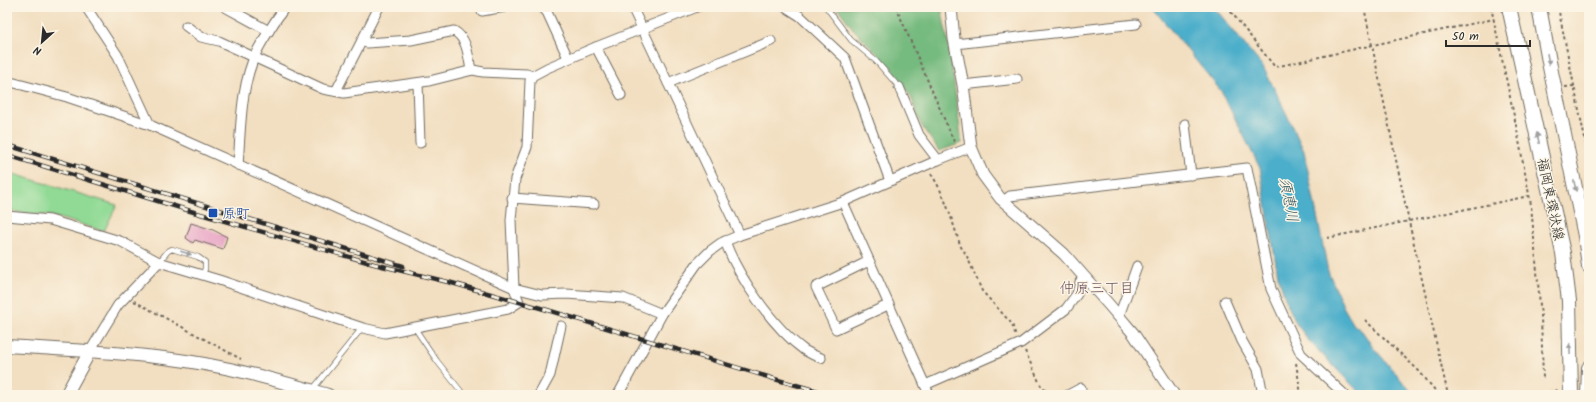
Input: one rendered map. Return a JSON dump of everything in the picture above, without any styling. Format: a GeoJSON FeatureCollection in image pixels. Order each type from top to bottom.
{"type":"FeatureCollection","features":[{"type":"Feature","properties":{"kind":"main road","name":"福岡東環状線"},"geometry":{"type":"LineString","coordinates":[[1509,7],[1563,253],[1569,301],[1571,391]]}},
{"type":"Feature","properties":{"kind":"main road","name":"福岡東環状線"},"geometry":{"type":"LineString","coordinates":[[1539,7],[1585,236],[1589,266]]}},
{"type":"Feature","properties":{"kind":"main road"},"geometry":{"type":"LineString","coordinates":[[7,346],[90,351],[158,358],[224,368],[328,395]]}},
{"type":"Feature","properties":{"kind":"main road"},"geometry":{"type":"LineString","coordinates":[[66,395],[90,351]]}},
{"type":"Feature","properties":{"kind":"main road"},"geometry":{"type":"LineString","coordinates":[[1588,395],[1589,368]]}},
{"type":"Feature","properties":{"kind":"street"},"geometry":{"type":"LineString","coordinates":[[86,7],[118,56],[150,125]]}},
{"type":"Feature","properties":{"kind":"street"},"geometry":{"type":"LineString","coordinates":[[225,7],[269,31]]}},
{"type":"Feature","properties":{"kind":"street"},"geometry":{"type":"LineString","coordinates":[[238,165],[243,105],[247,82],[255,57],[269,31],[285,7]]}},
{"type":"Feature","properties":{"kind":"street"},"geometry":{"type":"LineString","coordinates":[[336,91],[379,7]]}},
{"type":"Feature","properties":{"kind":"street"},"geometry":{"type":"LineString","coordinates":[[482,11],[505,7]]}},
{"type":"Feature","properties":{"kind":"street"},"geometry":{"type":"LineString","coordinates":[[542,7],[546,12],[568,58]]}},
{"type":"Feature","properties":{"kind":"street"},"geometry":{"type":"LineString","coordinates":[[632,7],[740,234]]}},
{"type":"Feature","properties":{"kind":"street"},"geometry":{"type":"LineString","coordinates":[[7,216],[50,220],[120,241],[159,262],[363,328],[385,333],[508,309],[519,302],[514,288],[510,220],[514,179],[527,147],[530,81],[532,76],[568,58],[697,7]]}},
{"type":"Feature","properties":{"kind":"street"},"geometry":{"type":"LineString","coordinates":[[786,7],[800,16],[845,58],[890,181]]}},
{"type":"Feature","properties":{"kind":"street"},"geometry":{"type":"LineString","coordinates":[[951,7],[955,44],[963,84],[972,147],[984,175],[1004,201],[1064,254],[1133,332],[1174,395]]}},
{"type":"Feature","properties":{"kind":"street"},"geometry":{"type":"LineString","coordinates":[[955,44],[1136,24]]}},
{"type":"Feature","properties":{"kind":"street"},"geometry":{"type":"LineString","coordinates":[[186,26],[202,37],[219,41],[323,89],[344,93],[418,83],[470,70],[527,74],[532,76]]}},
{"type":"Feature","properties":{"kind":"street"},"geometry":{"type":"LineString","coordinates":[[362,41],[367,43],[411,40],[454,31],[461,34],[464,40],[470,70]]}},
{"type":"Feature","properties":{"kind":"street"},"geometry":{"type":"LineString","coordinates":[[668,83],[771,41]]}},
{"type":"Feature","properties":{"kind":"street"},"geometry":{"type":"LineString","coordinates":[[596,47],[621,95]]}},
{"type":"Feature","properties":{"kind":"street"},"geometry":{"type":"LineString","coordinates":[[963,84],[1016,79]]}},
{"type":"Feature","properties":{"kind":"street"},"geometry":{"type":"LineString","coordinates":[[7,81],[67,97],[150,125],[514,288],[542,295],[566,294],[623,298],[662,314]]}},
{"type":"Feature","properties":{"kind":"street"},"geometry":{"type":"LineString","coordinates":[[418,83],[420,143]]}},
{"type":"Feature","properties":{"kind":"street"},"geometry":{"type":"LineString","coordinates":[[898,87],[919,135],[938,160]]}},
{"type":"Feature","properties":{"kind":"street"},"geometry":{"type":"LineString","coordinates":[[1185,124],[1191,175]]}},
{"type":"Feature","properties":{"kind":"street"},"geometry":{"type":"LineString","coordinates":[[618,395],[662,314],[697,264],[710,251],[740,234],[842,202],[926,165],[972,147]]}},
{"type":"Feature","properties":{"kind":"street"},"geometry":{"type":"LineString","coordinates":[[1004,201],[1010,196],[1247,168],[1271,289],[1301,354],[1345,395]]}},
{"type":"Feature","properties":{"kind":"street"},"geometry":{"type":"LineString","coordinates":[[512,198],[594,204]]}},
{"type":"Feature","properties":{"kind":"street"},"geometry":{"type":"LineString","coordinates":[[842,202],[929,394]]}},
{"type":"Feature","properties":{"kind":"street"},"geometry":{"type":"LineString","coordinates":[[725,242],[731,259],[775,322],[804,350],[820,358]]}},
{"type":"Feature","properties":{"kind":"street"},"geometry":{"type":"LineString","coordinates":[[869,261],[816,287],[836,329],[888,305]]}},
{"type":"Feature","properties":{"kind":"street"},"geometry":{"type":"LineString","coordinates":[[90,351],[118,305],[159,262]]}},
{"type":"Feature","properties":{"kind":"street"},"geometry":{"type":"LineString","coordinates":[[1118,316],[1137,266]]}},
{"type":"Feature","properties":{"kind":"street"},"geometry":{"type":"LineString","coordinates":[[925,385],[1021,343],[1066,309],[1077,294],[1080,282],[1084,277]]}},
{"type":"Feature","properties":{"kind":"street"},"geometry":{"type":"LineString","coordinates":[[1225,301],[1239,335],[1258,369],[1263,395]]}},
{"type":"Feature","properties":{"kind":"street"},"geometry":{"type":"LineString","coordinates":[[539,395],[550,375],[560,326]]}},
{"type":"Feature","properties":{"kind":"street"},"geometry":{"type":"LineString","coordinates":[[1571,391],[1589,382]]}},
{"type":"Feature","properties":{"kind":"street"},"geometry":{"type":"LineString","coordinates":[[1068,395],[1081,388]]}},
{"type":"Feature","properties":{"kind":"lane"},"geometry":{"type":"LineString","coordinates":[[826,7],[851,40],[876,61],[898,87]]}},
{"type":"Feature","properties":{"kind":"lane"},"geometry":{"type":"LineString","coordinates":[[159,262],[168,251],[172,249],[198,257],[205,262],[202,275]]}},
{"type":"Feature","properties":{"kind":"lane"},"geometry":{"type":"LineString","coordinates":[[414,327],[437,361],[464,395]]}},
{"type":"Feature","properties":{"kind":"lane"},"geometry":{"type":"LineString","coordinates":[[312,391],[363,328]]}},
{"type":"Feature","properties":{"kind":"path"},"geometry":{"type":"LineString","coordinates":[[896,7],[958,152]]}},
{"type":"Feature","properties":{"kind":"path"},"geometry":{"type":"LineString","coordinates":[[1227,7],[1276,67],[1494,19]]}},
{"type":"Feature","properties":{"kind":"path"},"geometry":{"type":"LineString","coordinates":[[1364,7],[1448,395]]}},
{"type":"Feature","properties":{"kind":"path"},"geometry":{"type":"LineString","coordinates":[[1491,7],[1509,88],[1529,196],[1537,272],[1543,379]]}},
{"type":"Feature","properties":{"kind":"path"},"geometry":{"type":"LineString","coordinates":[[1558,7],[1589,159]]}},
{"type":"Feature","properties":{"kind":"path"},"geometry":{"type":"LineString","coordinates":[[926,165],[941,189],[961,247],[966,254],[982,291],[1012,324],[1016,336],[1021,343],[1041,386],[1050,395]]}},
{"type":"Feature","properties":{"kind":"path"},"geometry":{"type":"LineString","coordinates":[[1327,238],[1410,222],[1529,196]]}},
{"type":"Feature","properties":{"kind":"path"},"geometry":{"type":"LineString","coordinates":[[126,297],[246,362]]}},
{"type":"Feature","properties":{"kind":"path"},"geometry":{"type":"LineString","coordinates":[[1365,320],[1418,371],[1439,395]]}},
{"type":"Feature","properties":{"kind":"path"},"geometry":{"type":"LineString","coordinates":[[1300,351],[1296,360],[1301,395]]}},
{"type":"Feature","properties":{"kind":"path"},"geometry":{"type":"LineString","coordinates":[[1537,395],[1571,391]]}},
{"type":"Feature","properties":{"kind":"green space"},"geometry":{"type":"Polygon","coordinates":[[[837,7],[941,7],[949,47],[962,143],[939,151],[921,125],[911,97],[889,66],[853,29],[837,7]]]}},
{"type":"Feature","properties":{"kind":"green space"},"geometry":{"type":"Polygon","coordinates":[[[7,172],[117,205],[104,231],[52,216],[7,211],[7,172]]]}},
{"type":"Feature","properties":{"kind":"water","name":"須恵川"},"geometry":{"type":"Polygon","coordinates":[[[1152,7],[1214,7],[1263,67],[1304,151],[1328,271],[1344,308],[1354,325],[1362,331],[1374,348],[1414,395],[1362,395],[1308,340],[1296,323],[1287,303],[1278,276],[1260,168],[1221,91],[1152,7]]]}},
{"type":"Feature","properties":{"kind":"building"},"geometry":{"type":"Polygon","coordinates":[[[191,223],[213,230],[227,237],[223,249],[195,240],[193,243],[186,238],[191,223]]]}},
{"type":"Feature","properties":{"kind":"railway"},"geometry":{"type":"LineString","coordinates":[[7,145],[403,266]]}},
{"type":"Feature","properties":{"kind":"railway"},"geometry":{"type":"LineString","coordinates":[[7,155],[197,213],[374,264],[452,283],[544,309],[832,395]]}},
{"type":"Feature","properties":{"kind":"place","name":"原町"},"geometry":{"type":"Point","coordinates":[213,213]}},
{"type":"Feature","properties":{"kind":"district","name":"仲原三丁目"},"geometry":{"type":"Point","coordinates":[1097,288]}}]}
